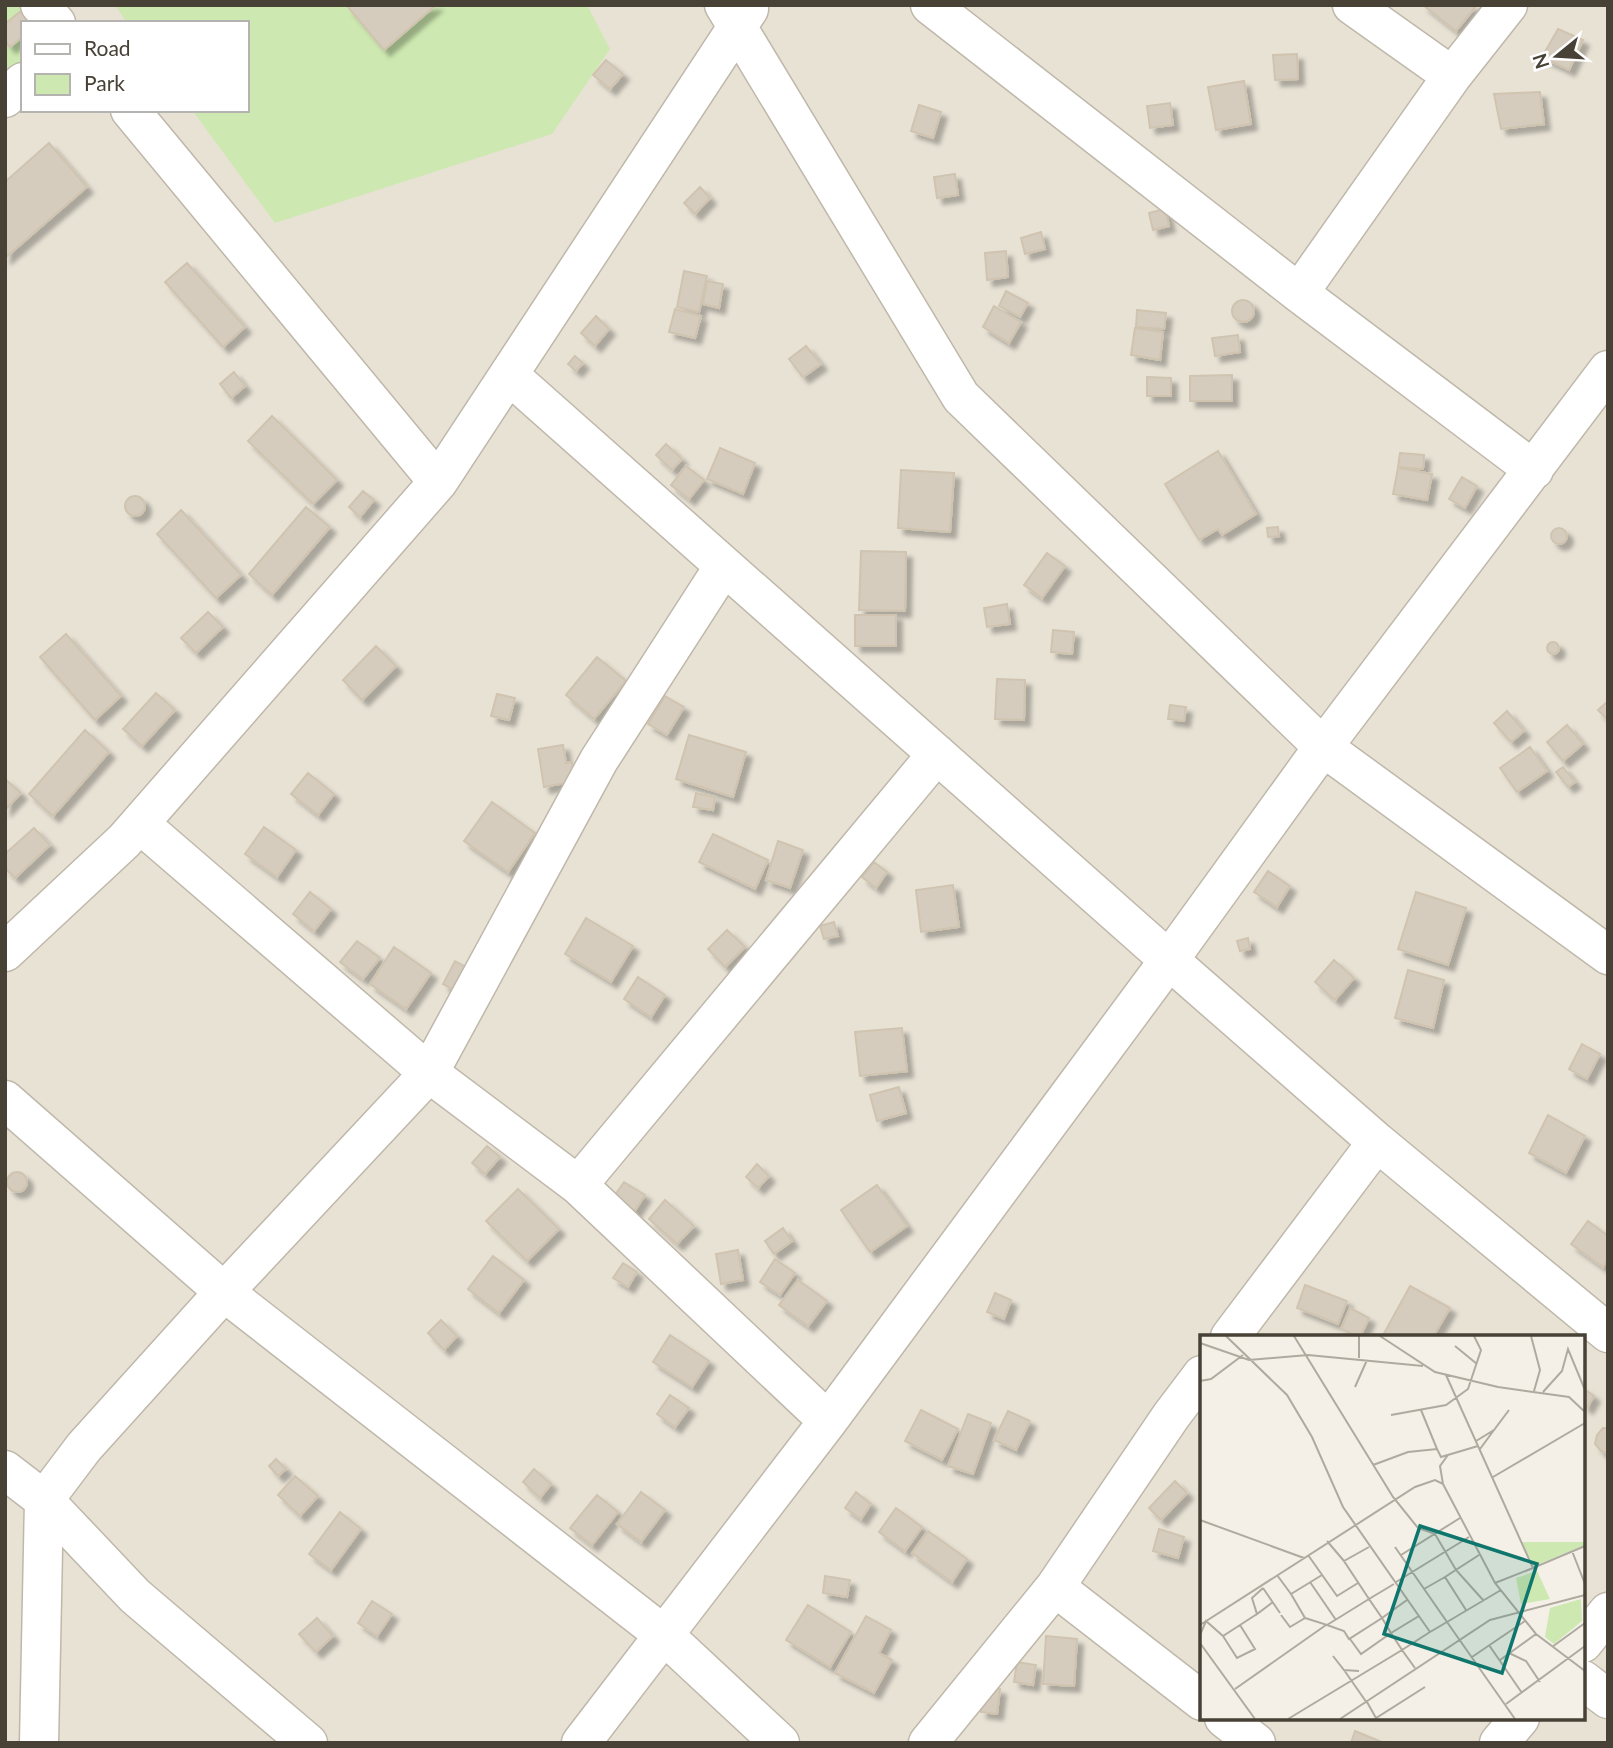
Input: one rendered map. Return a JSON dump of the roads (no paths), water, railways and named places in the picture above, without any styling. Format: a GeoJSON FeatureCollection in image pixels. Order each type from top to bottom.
{"type":"FeatureCollection","features":[{"type":"Feature","properties":{"kind":"street"},"geometry":{"type":"LineString","coordinates":[[40,5],[54,21]]}},
{"type":"Feature","properties":{"kind":"street"},"geometry":{"type":"LineString","coordinates":[[930,5],[1299,293],[1534,470]]}},
{"type":"Feature","properties":{"kind":"street"},"geometry":{"type":"LineString","coordinates":[[1352,5],[1452,76]]}},
{"type":"Feature","properties":{"kind":"street"},"geometry":{"type":"LineString","coordinates":[[1299,293],[1452,76],[1508,5]]}},
{"type":"Feature","properties":{"kind":"street"},"geometry":{"type":"LineString","coordinates":[[5,953],[140,824],[438,482],[509,375],[737,13],[961,397],[1324,747],[1608,955]]}},
{"type":"Feature","properties":{"kind":"street"},"geometry":{"type":"LineString","coordinates":[[5,98],[21,84]]}},
{"type":"Feature","properties":{"kind":"street"},"geometry":{"type":"LineString","coordinates":[[132,112],[438,482]]}},
{"type":"Feature","properties":{"kind":"street"},"geometry":{"type":"LineString","coordinates":[[581,1743],[828,1421],[1324,747],[1608,370]]}},
{"type":"Feature","properties":{"kind":"street"},"geometry":{"type":"LineString","coordinates":[[509,375],[1377,1142],[1608,1333]]}},
{"type":"Feature","properties":{"kind":"street"},"geometry":{"type":"LineString","coordinates":[[38,1743],[44,1500],[84,1447],[224,1292],[429,1073],[599,760],[724,566]]}},
{"type":"Feature","properties":{"kind":"street"},"geometry":{"type":"LineString","coordinates":[[578,1185],[937,754]]}},
{"type":"Feature","properties":{"kind":"street"},"geometry":{"type":"LineString","coordinates":[[140,824],[429,1073],[578,1185],[828,1421]]}},
{"type":"Feature","properties":{"kind":"street"},"geometry":{"type":"LineString","coordinates":[[5,1100],[224,1292],[664,1635],[780,1743]]}},
{"type":"Feature","properties":{"kind":"street"},"geometry":{"type":"LineString","coordinates":[[1232,1335],[1377,1142]]}},
{"type":"Feature","properties":{"kind":"street"},"geometry":{"type":"LineString","coordinates":[[928,1743],[1055,1587],[1200,1378]]}},
{"type":"Feature","properties":{"kind":"street"},"geometry":{"type":"LineString","coordinates":[[5,1470],[44,1500],[135,1596],[308,1743]]}},
{"type":"Feature","properties":{"kind":"street"},"geometry":{"type":"LineString","coordinates":[[1055,1587],[1200,1699]]}},
{"type":"Feature","properties":{"kind":"street"},"geometry":{"type":"LineString","coordinates":[[1585,1641],[1608,1612]]}},
{"type":"Feature","properties":{"kind":"street"},"geometry":{"type":"LineString","coordinates":[[1585,1682],[1608,1699]]}},
{"type":"Feature","properties":{"kind":"street"},"geometry":{"type":"LineString","coordinates":[[1227,1720],[1256,1743]]}},
{"type":"Feature","properties":{"kind":"street"},"geometry":{"type":"LineString","coordinates":[[1499,1743],[1518,1720]]}}]}
